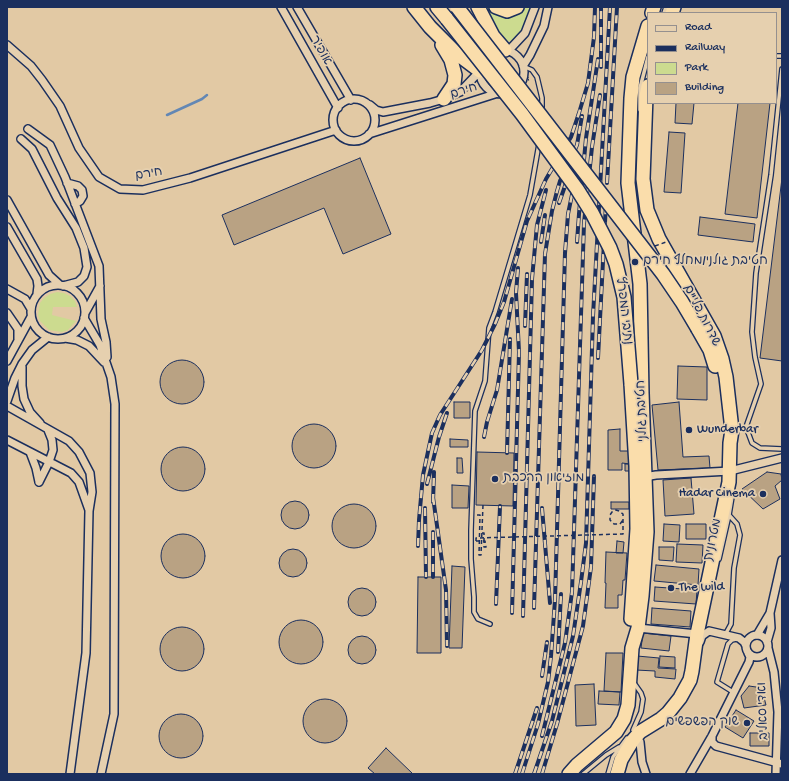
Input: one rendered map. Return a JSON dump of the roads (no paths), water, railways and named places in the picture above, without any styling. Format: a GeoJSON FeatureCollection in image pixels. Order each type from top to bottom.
{"type":"FeatureCollection","features":[{"type":"Feature","properties":{"kind":"highway"},"geometry":{"type":"LineString","coordinates":[[414,7],[430,27],[451,60],[455,75],[454,84],[444,99]]}},
{"type":"Feature","properties":{"kind":"highway","name":"נתיבי המפרץ"},"geometry":{"type":"LineString","coordinates":[[438,7],[522,114],[577,189],[592,213],[610,248],[617,268],[624,297],[636,466],[636,556],[630,627],[632,648]]}},
{"type":"Feature","properties":{"kind":"highway"},"geometry":{"type":"LineString","coordinates":[[457,7],[663,274],[682,302],[710,350],[714,364],[723,416],[730,442]]}},
{"type":"Feature","properties":{"kind":"highway"},"geometry":{"type":"LineString","coordinates":[[478,7],[493,36],[505,50]]}},
{"type":"Feature","properties":{"kind":"highway"},"geometry":{"type":"LineString","coordinates":[[496,7],[507,11],[517,7]]}},
{"type":"Feature","properties":{"kind":"highway"},"geometry":{"type":"LineString","coordinates":[[430,27],[456,53],[480,72]]}},
{"type":"Feature","properties":{"kind":"highway","name":"חטיבת גולני"},"geometry":{"type":"LineString","coordinates":[[569,774],[577,765],[616,732],[624,719],[628,705],[632,648],[638,628],[642,596],[647,532],[640,284],[628,183],[633,77],[647,28]]}},
{"type":"Feature","properties":{"kind":"highway","name":"שדרות פלי\"ם"},"geometry":{"type":"LineString","coordinates":[[617,774],[619,764],[633,740],[640,737],[661,719],[674,706],[686,690],[701,633],[726,513],[732,430],[726,377],[722,359],[714,336],[660,239],[647,210],[643,179],[644,129],[647,91]]}},
{"type":"Feature","properties":{"kind":"street","name":"אופיר"},"geometry":{"type":"LineString","coordinates":[[281,7],[338,108]]}},
{"type":"Feature","properties":{"kind":"street","name":"אופיר"},"geometry":{"type":"LineString","coordinates":[[297,7],[351,100]]}},
{"type":"Feature","properties":{"kind":"street"},"geometry":{"type":"LineString","coordinates":[[505,50],[516,56],[523,66],[524,76],[518,86],[512,91],[498,93],[487,88],[481,78],[481,64],[491,53],[498,50],[505,50],[514,46],[525,33],[535,7]]}},
{"type":"Feature","properties":{"kind":"street"},"geometry":{"type":"LineString","coordinates":[[523,66],[544,26],[548,7]]}},
{"type":"Feature","properties":{"kind":"street","name":"חירם"},"geometry":{"type":"LineString","coordinates":[[7,45],[31,66],[42,80],[60,106],[80,148],[99,177],[120,189],[143,190],[190,178],[336,130]]}},
{"type":"Feature","properties":{"kind":"street","name":"חירם"},"geometry":{"type":"LineString","coordinates":[[368,104],[376,110],[383,112],[444,99],[460,92],[480,72]]}},
{"type":"Feature","properties":{"kind":"street","name":"חירם"},"geometry":{"type":"LineString","coordinates":[[369,134],[498,93]]}},
{"type":"Feature","properties":{"kind":"street"},"geometry":{"type":"LineString","coordinates":[[357,99],[368,104],[372,109],[375,122],[373,129],[369,134],[358,140],[352,141],[346,139],[336,130],[334,119],[338,108],[346,101],[351,100],[357,99]]}},
{"type":"Feature","properties":{"kind":"street"},"geometry":{"type":"LineString","coordinates":[[28,129],[50,145],[67,183],[99,266],[101,319],[106,342],[107,366]]}},
{"type":"Feature","properties":{"kind":"street"},"geometry":{"type":"LineString","coordinates":[[21,139],[32,149],[57,198],[76,228],[84,248],[87,267],[84,276],[78,282],[61,286]]}},
{"type":"Feature","properties":{"kind":"street"},"geometry":{"type":"LineString","coordinates":[[67,183],[78,186],[82,190],[83,196],[80,201],[75,204]]}},
{"type":"Feature","properties":{"kind":"street"},"geometry":{"type":"LineString","coordinates":[[7,200],[49,275],[61,286]]}},
{"type":"Feature","properties":{"kind":"street"},"geometry":{"type":"LineString","coordinates":[[15,214],[8,231],[37,279],[38,294]]}},
{"type":"Feature","properties":{"kind":"street"},"geometry":{"type":"LineString","coordinates":[[51,286],[61,286],[68,287],[81,298],[84,306],[84,315],[78,330],[71,336],[57,339],[48,337],[38,330],[32,317],[31,309],[33,301],[44,289],[51,286]]}},
{"type":"Feature","properties":{"kind":"street"},"geometry":{"type":"LineString","coordinates":[[84,315],[100,286]]}},
{"type":"Feature","properties":{"kind":"street"},"geometry":{"type":"LineString","coordinates":[[7,289],[25,299],[31,309]]}},
{"type":"Feature","properties":{"kind":"street"},"geometry":{"type":"LineString","coordinates":[[7,313],[18,329],[18,341]]}},
{"type":"Feature","properties":{"kind":"street"},"geometry":{"type":"LineString","coordinates":[[84,315],[100,345],[112,377],[115,404],[114,714],[101,774]]}},
{"type":"Feature","properties":{"kind":"street"},"geometry":{"type":"LineString","coordinates":[[8,357],[32,317]]}},
{"type":"Feature","properties":{"kind":"street"},"geometry":{"type":"LineString","coordinates":[[7,401],[15,378],[22,364],[32,350],[48,337]]}},
{"type":"Feature","properties":{"kind":"street"},"geometry":{"type":"LineString","coordinates":[[64,338],[78,340],[89,346],[107,366]]}},
{"type":"Feature","properties":{"kind":"street"},"geometry":{"type":"LineString","coordinates":[[22,364],[22,386],[24,399],[30,412],[46,429],[52,440],[53,450],[39,482],[30,452]]}},
{"type":"Feature","properties":{"kind":"street"},"geometry":{"type":"LineString","coordinates":[[7,405],[69,441],[79,452],[90,473],[92,492],[89,511],[86,653],[70,774]]}},
{"type":"Feature","properties":{"kind":"street"},"geometry":{"type":"LineString","coordinates":[[7,405],[7,410]]}},
{"type":"Feature","properties":{"kind":"street"},"geometry":{"type":"LineString","coordinates":[[7,440],[71,473],[79,482],[89,511]]}},
{"type":"Feature","properties":{"kind":"street"},"geometry":{"type":"LineString","coordinates":[[646,480],[650,476],[656,475],[730,471],[782,458]]}},
{"type":"Feature","properties":{"kind":"street"},"geometry":{"type":"LineString","coordinates":[[767,645],[763,637],[756,635],[750,637],[746,643],[747,650],[754,657],[761,656],[766,652],[771,628],[770,613],[782,560]]}},
{"type":"Feature","properties":{"kind":"street"},"geometry":{"type":"LineString","coordinates":[[756,635],[770,613]]}},
{"type":"Feature","properties":{"kind":"street"},"geometry":{"type":"LineString","coordinates":[[638,628],[701,633],[709,631],[739,638],[744,642],[750,657],[749,662],[712,736],[690,774]]}},
{"type":"Feature","properties":{"kind":"street","name":"ואדי סאליב"},"geometry":{"type":"LineString","coordinates":[[767,645],[774,672],[778,712],[777,748],[780,762],[776,774]]}},
{"type":"Feature","properties":{"kind":"street"},"geometry":{"type":"LineString","coordinates":[[712,736],[712,742],[716,746],[780,762]]}},
{"type":"Feature","properties":{"kind":"street"},"geometry":{"type":"LineString","coordinates":[[640,737],[642,762],[646,774]]}},
{"type":"Feature","properties":{"kind":"lane"},"geometry":{"type":"LineString","coordinates":[[644,129],[639,106],[639,96],[647,61]]}},
{"type":"Feature","properties":{"kind":"lane"},"geometry":{"type":"LineString","coordinates":[[523,66],[532,70],[537,77],[542,98],[543,127]]}},
{"type":"Feature","properties":{"kind":"lane"},"geometry":{"type":"LineString","coordinates":[[782,69],[771,175],[756,273],[752,332],[755,357],[761,384],[746,427],[752,443],[760,448],[782,449]]}},
{"type":"Feature","properties":{"kind":"lane"},"geometry":{"type":"LineString","coordinates":[[490,624],[478,619],[474,612],[471,530],[475,411],[485,381],[489,328],[530,195],[541,134]]}},
{"type":"Feature","properties":{"kind":"lane"},"geometry":{"type":"LineString","coordinates":[[725,635],[731,624],[734,568],[740,535],[737,524],[726,513]]}},
{"type":"Feature","properties":{"kind":"lane","name":"מטרונית"},"geometry":{"type":"LineString","coordinates":[[719,560],[726,513]]}},
{"type":"Feature","properties":{"kind":"lane"},"geometry":{"type":"LineString","coordinates":[[733,692],[717,682],[728,644],[732,640],[739,638]]}},
{"type":"Feature","properties":{"kind":"lane"},"geometry":{"type":"LineString","coordinates":[[608,774],[613,757],[636,727],[642,712],[643,699],[630,675]]}},
{"type":"Feature","properties":{"kind":"lane"},"geometry":{"type":"LineString","coordinates":[[582,774],[606,755],[640,737]]}},
{"type":"Feature","properties":{"kind":"waterway"},"geometry":{"type":"LineString","coordinates":[[167,115],[202,99],[207,95]]}},
{"type":"Feature","properties":{"kind":"railway"},"geometry":{"type":"LineString","coordinates":[[418,546],[423,475],[432,433],[440,415],[482,350],[495,324],[504,302],[527,221],[546,179],[571,137],[588,83],[594,37],[595,7]]}},
{"type":"Feature","properties":{"kind":"railway"},"geometry":{"type":"LineString","coordinates":[[601,7],[601,67]]}},
{"type":"Feature","properties":{"kind":"railway"},"geometry":{"type":"LineString","coordinates":[[534,774],[552,721],[573,636],[586,543],[593,316],[610,7]]}},
{"type":"Feature","properties":{"kind":"railway"},"geometry":{"type":"LineString","coordinates":[[607,183],[617,7]]}},
{"type":"Feature","properties":{"kind":"railway"},"geometry":{"type":"LineString","coordinates":[[577,242],[586,138],[598,59]]}},
{"type":"Feature","properties":{"kind":"railway"},"geometry":{"type":"LineString","coordinates":[[542,736],[565,643],[572,592],[584,223],[592,147],[600,95]]}},
{"type":"Feature","properties":{"kind":"railway"},"geometry":{"type":"LineString","coordinates":[[534,608],[545,254],[557,191],[560,181],[577,145],[582,116]]}},
{"type":"Feature","properties":{"kind":"railway"},"geometry":{"type":"LineString","coordinates":[[522,774],[538,724],[548,682],[551,656],[555,600],[565,253],[568,214],[579,161]]}},
{"type":"Feature","properties":{"kind":"railway"},"geometry":{"type":"LineString","coordinates":[[559,203],[571,169]]}},
{"type":"Feature","properties":{"kind":"railway"},"geometry":{"type":"LineString","coordinates":[[523,616],[532,279],[537,225],[546,190]]}},
{"type":"Feature","properties":{"kind":"railway"},"geometry":{"type":"LineString","coordinates":[[598,358],[606,203]]}},
{"type":"Feature","properties":{"kind":"railway"},"geometry":{"type":"LineString","coordinates":[[541,242],[545,215]]}},
{"type":"Feature","properties":{"kind":"railway"},"geometry":{"type":"LineString","coordinates":[[512,613],[519,352],[516,293],[518,268]]}},
{"type":"Feature","properties":{"kind":"railway"},"geometry":{"type":"LineString","coordinates":[[525,326],[527,274]]}},
{"type":"Feature","properties":{"kind":"railway"},"geometry":{"type":"LineString","coordinates":[[484,437],[497,390],[512,299]]}},
{"type":"Feature","properties":{"kind":"railway"},"geometry":{"type":"LineString","coordinates":[[507,453],[510,339]]}},
{"type":"Feature","properties":{"kind":"railway"},"geometry":{"type":"LineString","coordinates":[[427,484],[447,413]]}},
{"type":"Feature","properties":{"kind":"railway"},"geometry":{"type":"LineString","coordinates":[[433,502],[434,472]]}},
{"type":"Feature","properties":{"kind":"railway"},"geometry":{"type":"LineString","coordinates":[[542,774],[583,626],[591,567],[594,476]]}},
{"type":"Feature","properties":{"kind":"railway"},"geometry":{"type":"LineString","coordinates":[[433,497],[446,590],[447,646]]}},
{"type":"Feature","properties":{"kind":"railway"},"geometry":{"type":"LineString","coordinates":[[496,604],[500,506]]}},
{"type":"Feature","properties":{"kind":"railway"},"geometry":{"type":"LineString","coordinates":[[425,508],[426,577]]}},
{"type":"Feature","properties":{"kind":"railway"},"geometry":{"type":"LineString","coordinates":[[542,508],[550,603]]}},
{"type":"Feature","properties":{"kind":"railway"},"geometry":{"type":"LineString","coordinates":[[433,532],[433,577]]}},
{"type":"Feature","properties":{"kind":"railway"},"geometry":{"type":"LineString","coordinates":[[558,652],[561,594]]}},
{"type":"Feature","properties":{"kind":"railway"},"geometry":{"type":"LineString","coordinates":[[542,676],[547,642]]}},
{"type":"Feature","properties":{"kind":"railway"},"geometry":{"type":"LineString","coordinates":[[515,774],[537,708]]}},
{"type":"Feature","properties":{"kind":"place","name":"חטיבת גולני/מחלף חירם"},"geometry":{"type":"Point","coordinates":[635,262]}},
{"type":"Feature","properties":{"kind":"place","name":"Wunderbar"},"geometry":{"type":"Point","coordinates":[689,430]}},
{"type":"Feature","properties":{"kind":"place","name":"מוזיאון הרכבת"},"geometry":{"type":"Point","coordinates":[495,479]}},
{"type":"Feature","properties":{"kind":"place","name":"Hadar Cinema"},"geometry":{"type":"Point","coordinates":[763,494]}},
{"type":"Feature","properties":{"kind":"place","name":"The wild"},"geometry":{"type":"Point","coordinates":[671,588]}},
{"type":"Feature","properties":{"kind":"place","name":"שוק הפשפשים"},"geometry":{"type":"Point","coordinates":[747,723]}}]}
